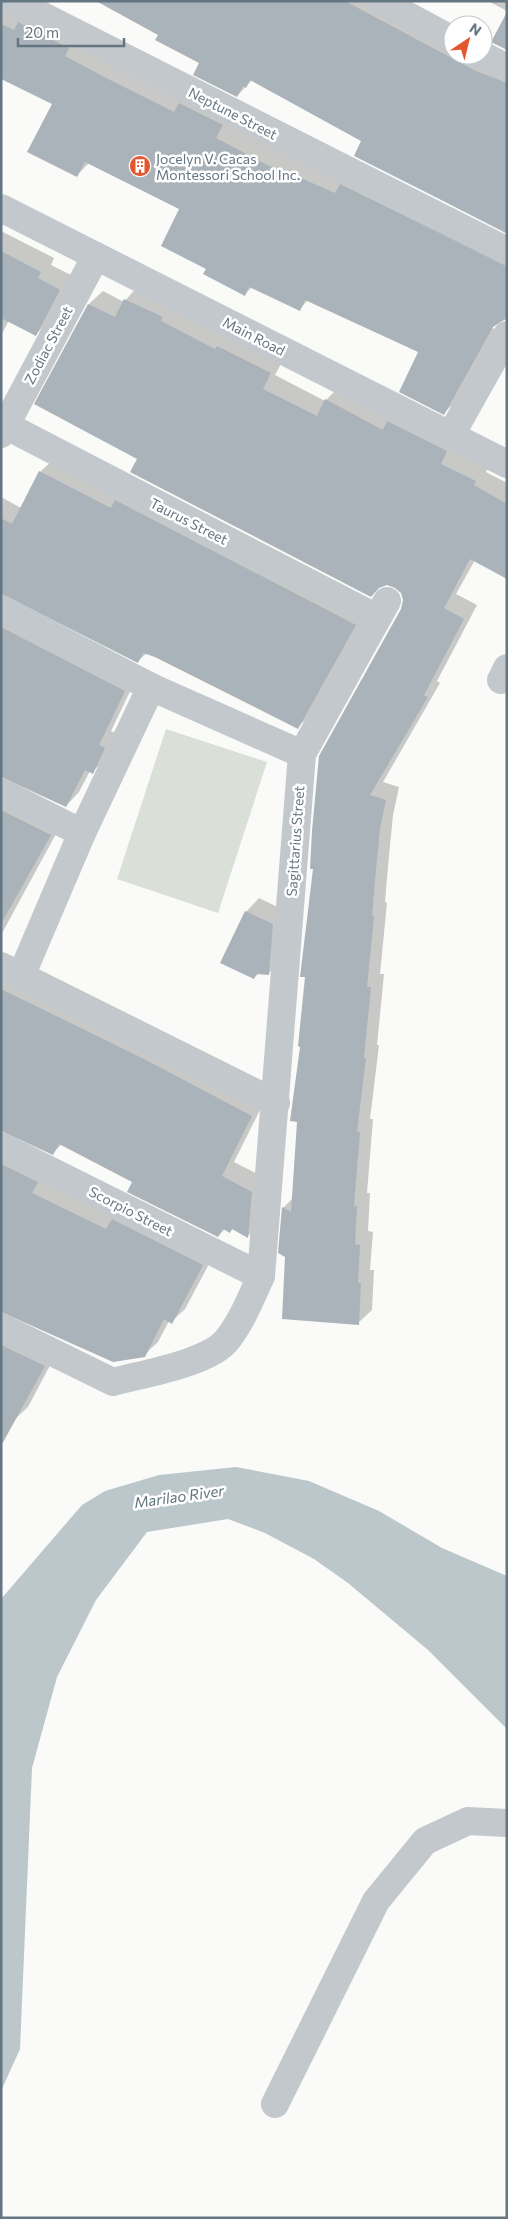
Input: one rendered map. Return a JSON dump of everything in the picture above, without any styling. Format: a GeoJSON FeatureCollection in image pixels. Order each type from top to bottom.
{"type":"FeatureCollection","features":[{"type":"Feature","properties":{"kind":"street","name":"Neptune Street"},"geometry":{"type":"LineString","coordinates":[[13,1],[507,251]]}},
{"type":"Feature","properties":{"kind":"street"},"geometry":{"type":"LineString","coordinates":[[380,1],[443,35]]}},
{"type":"Feature","properties":{"kind":"street"},"geometry":{"type":"LineString","coordinates":[[493,61],[507,68]]}},
{"type":"Feature","properties":{"kind":"street","name":"Main Road"},"geometry":{"type":"LineString","coordinates":[[1,208],[507,464]]}},
{"type":"Feature","properties":{"kind":"street","name":"Zodiac Street"},"geometry":{"type":"LineString","coordinates":[[3,428],[96,256]]}},
{"type":"Feature","properties":{"kind":"street"},"geometry":{"type":"LineString","coordinates":[[451,435],[507,335]]}},
{"type":"Feature","properties":{"kind":"street","name":"Taurus Street"},"geometry":{"type":"LineString","coordinates":[[3,428],[382,609]]}},
{"type":"Feature","properties":{"kind":"street"},"geometry":{"type":"LineString","coordinates":[[1,608],[152,687],[302,754]]}},
{"type":"Feature","properties":{"kind":"street","name":"Sagittarius Street"},"geometry":{"type":"LineString","coordinates":[[261,1276],[302,754],[382,609]]}},
{"type":"Feature","properties":{"kind":"street"},"geometry":{"type":"LineString","coordinates":[[152,687],[82,833],[11,971],[276,1103]]}},
{"type":"Feature","properties":{"kind":"street"},"geometry":{"type":"LineString","coordinates":[[1,792],[82,833]]}},
{"type":"Feature","properties":{"kind":"street","name":"Scorpio Street"},"geometry":{"type":"LineString","coordinates":[[1,1146],[261,1276]]}},
{"type":"Feature","properties":{"kind":"street"},"geometry":{"type":"LineString","coordinates":[[1,1327],[113,1382],[204,1357],[226,1342],[241,1318],[261,1276]]}},
{"type":"Feature","properties":{"kind":"street"},"geometry":{"type":"LineString","coordinates":[[275,2104],[376,1902],[425,1841],[468,1821],[507,1823]]}},
{"type":"Feature","properties":{"kind":"shaded area"},"geometry":{"type":"Polygon","coordinates":[[[166,729],[267,762],[218,913],[117,879],[166,729]]]}},
{"type":"Feature","properties":{"kind":"water","name":"Marilao River"},"geometry":{"type":"Polygon","coordinates":[[[236,1467],[309,1481],[379,1511],[442,1548],[507,1576],[507,1729],[428,1650],[348,1583],[314,1559],[265,1533],[228,1519],[147,1532],[96,1600],[57,1677],[32,1768],[20,2049],[1,2091],[1,1599],[82,1505],[105,1491],[159,1475],[236,1467]]]}},
{"type":"Feature","properties":{"kind":"building"},"geometry":{"type":"Polygon","coordinates":[[[96,1],[345,1],[443,53],[443,65],[465,65],[507,83],[507,233],[354,156],[361,141],[250,80],[246,88],[243,86],[237,97],[193,75],[199,63],[155,40],[158,35],[96,1]]]}},
{"type":"Feature","properties":{"kind":"building"},"geometry":{"type":"Polygon","coordinates":[[[507,12],[507,50],[493,43],[493,38],[507,12]]]}},
{"type":"Feature","properties":{"kind":"building"},"geometry":{"type":"Polygon","coordinates":[[[18,22],[69,48],[65,56],[108,79],[174,112],[179,103],[223,125],[216,138],[294,179],[296,176],[335,193],[340,184],[507,266],[507,314],[504,320],[493,327],[444,415],[399,392],[418,352],[305,300],[300,311],[249,287],[245,296],[203,274],[206,269],[161,246],[179,209],[85,162],[77,177],[27,152],[52,104],[1,79],[1,24],[14,30],[18,22]]]}},
{"type":"Feature","properties":{"kind":"building"},"geometry":{"type":"Polygon","coordinates":[[[1,251],[41,272],[38,278],[60,290],[36,336],[1,318],[1,251]]]}},
{"type":"Feature","properties":{"kind":"building"},"geometry":{"type":"Polygon","coordinates":[[[124,299],[163,317],[161,321],[215,349],[217,346],[271,373],[263,389],[317,416],[325,399],[383,430],[387,421],[447,451],[441,464],[476,481],[474,485],[507,504],[507,579],[470,559],[444,608],[464,619],[424,695],[428,697],[370,795],[386,800],[380,829],[375,880],[372,916],[374,916],[367,987],[371,987],[364,1058],[366,1058],[357,1132],[360,1132],[354,1206],[357,1206],[355,1244],[360,1245],[358,1283],[361,1283],[359,1325],[282,1319],[285,1257],[278,1253],[282,1207],[291,1212],[297,1122],[290,1121],[300,1047],[298,1046],[305,977],[300,977],[313,869],[310,869],[312,831],[319,756],[401,609],[403,600],[401,593],[387,585],[379,588],[371,597],[130,472],[137,459],[34,404],[88,304],[115,317],[124,299]]]}},
{"type":"Feature","properties":{"kind":"building"},"geometry":{"type":"Polygon","coordinates":[[[39,471],[111,508],[115,500],[356,625],[298,729],[155,657],[143,653],[138,663],[1,594],[1,518],[12,524],[39,471]]]}},
{"type":"Feature","properties":{"kind":"building"},"geometry":{"type":"Polygon","coordinates":[[[1,627],[125,691],[99,745],[105,748],[93,774],[85,770],[66,807],[1,777],[1,627]]]}},
{"type":"Feature","properties":{"kind":"building"},"geometry":{"type":"Polygon","coordinates":[[[1,810],[51,835],[1,924],[1,810]]]}},
{"type":"Feature","properties":{"kind":"building"},"geometry":{"type":"Polygon","coordinates":[[[245,911],[273,924],[269,975],[256,974],[254,979],[220,963],[245,911]]]}},
{"type":"Feature","properties":{"kind":"building"},"geometry":{"type":"Polygon","coordinates":[[[1,989],[142,1058],[252,1116],[222,1176],[252,1192],[248,1238],[232,1229],[230,1233],[223,1229],[218,1237],[127,1192],[132,1182],[59,1144],[53,1155],[1,1131],[1,989]]]}},
{"type":"Feature","properties":{"kind":"building"},"geometry":{"type":"Polygon","coordinates":[[[1,1164],[38,1182],[32,1193],[106,1229],[112,1219],[203,1265],[172,1324],[164,1319],[145,1357],[113,1362],[1,1312],[1,1164]]]}},
{"type":"Feature","properties":{"kind":"building"},"geometry":{"type":"Polygon","coordinates":[[[1,1345],[45,1366],[1,1446],[1,1345]]]}},
{"type":"Feature","properties":{"kind":"place","name":"Jocelyn V. Cacas Montessori School Inc."},"geometry":{"type":"Point","coordinates":[140,166]}}]}
